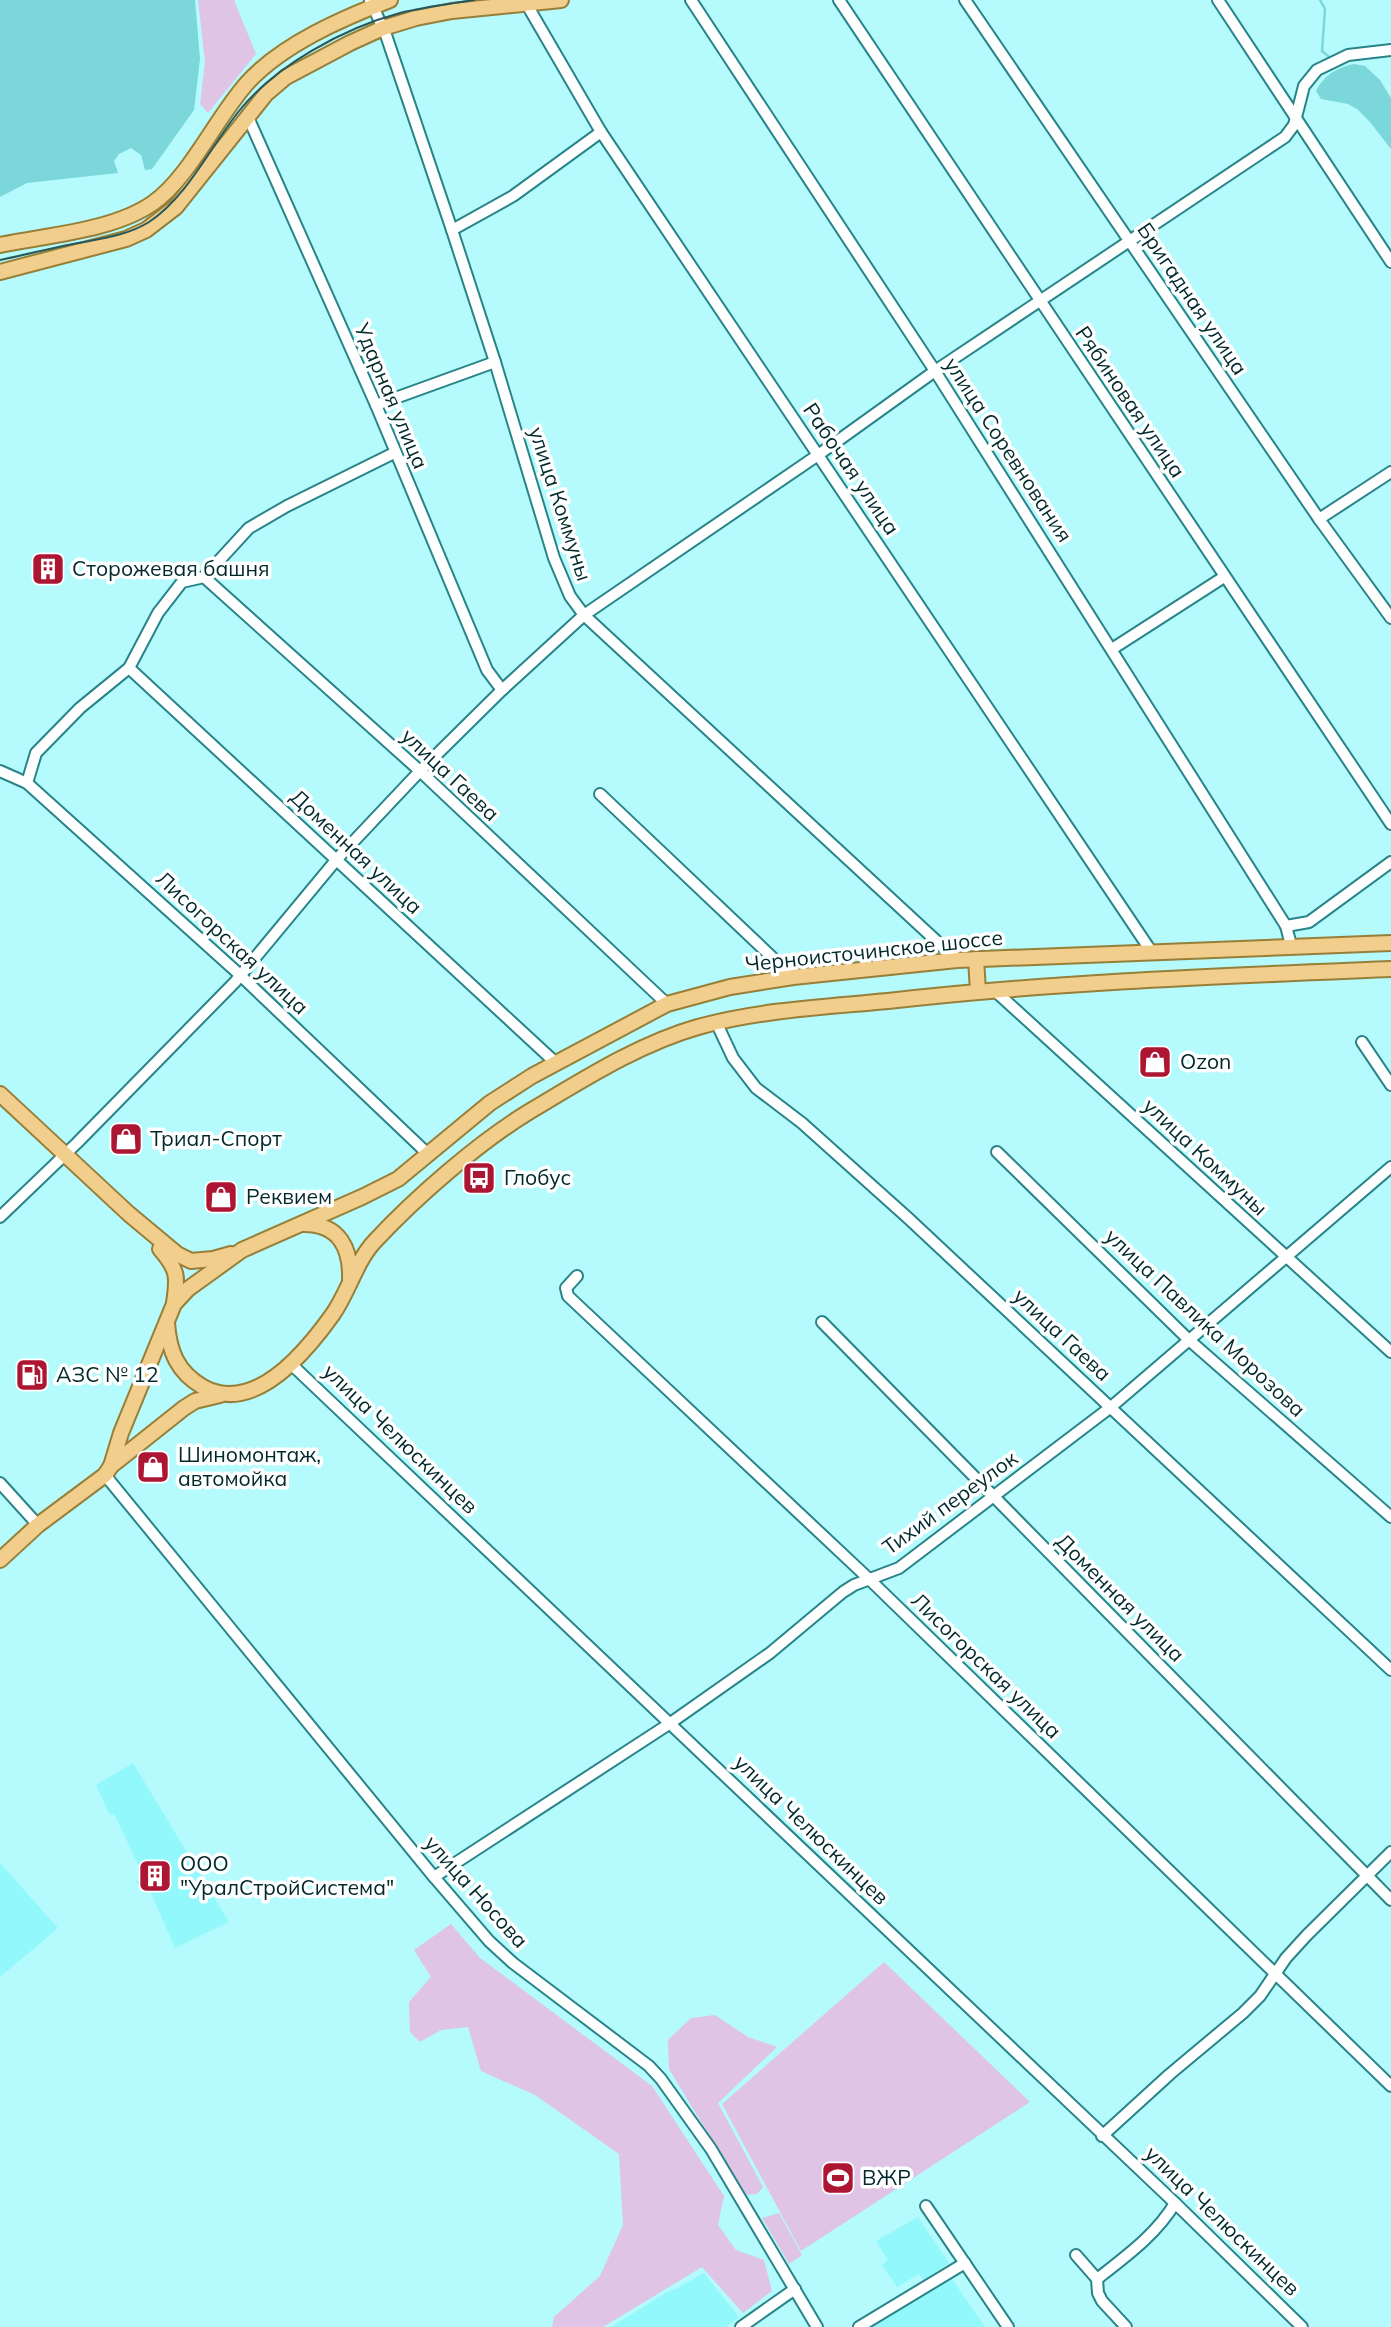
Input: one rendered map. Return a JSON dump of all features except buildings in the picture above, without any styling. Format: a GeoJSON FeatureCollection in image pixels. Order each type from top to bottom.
{"type":"FeatureCollection","features":[{"type":"Feature","properties":{"kind":"main road"},"geometry":{"type":"LineString","coordinates":[[0,245],[105,224],[154,203],[188,164],[247,83],[266,65],[371,3],[390,0]]}},
{"type":"Feature","properties":{"kind":"main road"},"geometry":{"type":"LineString","coordinates":[[0,272],[126,239],[146,230],[176,207],[266,94],[286,77],[383,28],[452,11],[561,0]]}},
{"type":"Feature","properties":{"kind":"main road","name":"Черноисточинское шоссе"},"geometry":{"type":"LineString","coordinates":[[300,1224],[398,1179],[490,1103],[532,1076],[667,1004],[730,987],[793,976],[957,960],[1391,943]]}},
{"type":"Feature","properties":{"kind":"main road"},"geometry":{"type":"LineString","coordinates":[[976,960],[978,991]]}},
{"type":"Feature","properties":{"kind":"main road"},"geometry":{"type":"LineString","coordinates":[[0,1560],[38,1525],[184,1408],[195,1401],[257,1388],[291,1364],[333,1314],[368,1249],[389,1226],[504,1129],[574,1085],[626,1057],[679,1034],[769,1014],[978,991],[1391,969]]}},
{"type":"Feature","properties":{"kind":"main road"},"geometry":{"type":"LineString","coordinates":[[0,1094],[129,1214],[177,1254],[191,1261],[213,1259],[242,1250],[300,1224],[316,1224],[340,1239],[347,1249],[351,1261],[350,1285]]}},
{"type":"Feature","properties":{"kind":"main road"},"geometry":{"type":"LineString","coordinates":[[108,1471],[174,1304],[178,1278],[172,1262],[129,1214]]}},
{"type":"Feature","properties":{"kind":"main road"},"geometry":{"type":"LineString","coordinates":[[174,1304],[188,1289],[242,1250]]}},
{"type":"Feature","properties":{"kind":"main road"},"geometry":{"type":"LineString","coordinates":[[167,1321],[170,1346],[180,1368],[197,1383],[220,1395]]}},
{"type":"Feature","properties":{"kind":"street","name":"улица Соревнования"},"geometry":{"type":"LineString","coordinates":[[691,0],[935,371],[1112,649],[1286,926],[1292,945]]}},
{"type":"Feature","properties":{"kind":"street","name":"Рябиновая улица"},"geometry":{"type":"LineString","coordinates":[[839,0],[1391,824]]}},
{"type":"Feature","properties":{"kind":"street","name":"Бригадная улица"},"geometry":{"type":"LineString","coordinates":[[965,0],[1319,519],[1391,618]]}},
{"type":"Feature","properties":{"kind":"street"},"geometry":{"type":"LineString","coordinates":[[1218,0],[1391,262]]}},
{"type":"Feature","properties":{"kind":"street","name":"улица Коммуны"},"geometry":{"type":"LineString","coordinates":[[371,3],[383,28],[452,230],[554,558],[570,596],[584,615],[957,960]]}},
{"type":"Feature","properties":{"kind":"street","name":"Рабочая улица"},"geometry":{"type":"LineString","coordinates":[[531,3],[530,10],[601,132],[1151,951]]}},
{"type":"Feature","properties":{"kind":"street"},"geometry":{"type":"LineString","coordinates":[[0,1217],[235,982],[337,859],[420,771],[502,690],[584,615],[1038,300],[1130,242],[1285,137],[1296,118],[1304,86],[1317,70],[1348,55],[1391,50]]}},
{"type":"Feature","properties":{"kind":"street","name":"Ударная улица"},"geometry":{"type":"LineString","coordinates":[[247,115],[376,405],[487,670],[502,690]]}},
{"type":"Feature","properties":{"kind":"street"},"geometry":{"type":"LineString","coordinates":[[452,230],[513,195],[601,132]]}},
{"type":"Feature","properties":{"kind":"street"},"geometry":{"type":"LineString","coordinates":[[376,405],[495,362]]}},
{"type":"Feature","properties":{"kind":"street"},"geometry":{"type":"LineString","coordinates":[[27,783],[36,753],[80,708],[129,668],[158,613],[182,582],[204,578],[249,528],[394,453]]}},
{"type":"Feature","properties":{"kind":"street"},"geometry":{"type":"LineString","coordinates":[[1319,519],[1391,472]]}},
{"type":"Feature","properties":{"kind":"street"},"geometry":{"type":"LineString","coordinates":[[1112,649],[1224,577]]}},
{"type":"Feature","properties":{"kind":"street","name":"улица Гаева"},"geometry":{"type":"LineString","coordinates":[[204,578],[420,771],[667,1004]]}},
{"type":"Feature","properties":{"kind":"street","name":"Доменная улица"},"geometry":{"type":"LineString","coordinates":[[129,668],[557,1064]]}},
{"type":"Feature","properties":{"kind":"street","name":"Лисогорская улица"},"geometry":{"type":"LineString","coordinates":[[0,771],[27,783],[239,974],[429,1155]]}},
{"type":"Feature","properties":{"kind":"street"},"geometry":{"type":"LineString","coordinates":[[600,794],[793,976]]}},
{"type":"Feature","properties":{"kind":"street"},"geometry":{"type":"LineString","coordinates":[[1286,926],[1309,922],[1391,862]]}},
{"type":"Feature","properties":{"kind":"street","name":"улица Коммуны"},"geometry":{"type":"LineString","coordinates":[[993,990],[1391,1352]]}},
{"type":"Feature","properties":{"kind":"street","name":"улица Гаева"},"geometry":{"type":"LineString","coordinates":[[717,1024],[733,1058],[756,1088],[841,1157],[1391,1670]]}},
{"type":"Feature","properties":{"kind":"street"},"geometry":{"type":"LineString","coordinates":[[1362,1042],[1391,1085]]}},
{"type":"Feature","properties":{"kind":"street","name":"улица Павлика Морозова"},"geometry":{"type":"LineString","coordinates":[[997,1152],[1189,1340],[1391,1517]]}},
{"type":"Feature","properties":{"kind":"street","name":"Тихий переулок"},"geometry":{"type":"LineString","coordinates":[[434,1877],[669,1724],[770,1653],[843,1592],[900,1568],[1111,1407],[1391,1167]]}},
{"type":"Feature","properties":{"kind":"street","name":"Лисогорская улица"},"geometry":{"type":"LineString","coordinates":[[577,1276],[566,1288],[566,1294],[869,1579],[1391,2086]]}},
{"type":"Feature","properties":{"kind":"street","name":"Доменная улица"},"geometry":{"type":"LineString","coordinates":[[822,1322],[1391,1900]]}},
{"type":"Feature","properties":{"kind":"street","name":"улица Челюскинцев"},"geometry":{"type":"LineString","coordinates":[[291,1364],[1175,2203],[1302,2327]]}},
{"type":"Feature","properties":{"kind":"street","name":"улица Носова"},"geometry":{"type":"LineString","coordinates":[[108,1471],[434,1877],[489,1941],[513,1963],[649,2066],[661,2079],[711,2149],[817,2327]]}},
{"type":"Feature","properties":{"kind":"street"},"geometry":{"type":"LineString","coordinates":[[0,1483],[38,1525]]}},
{"type":"Feature","properties":{"kind":"street"},"geometry":{"type":"LineString","coordinates":[[1102,2136],[1243,2013],[1260,1996],[1307,1935],[1391,1852]]}},
{"type":"Feature","properties":{"kind":"street"},"geometry":{"type":"LineString","coordinates":[[1097,2279],[1148,2237],[1168,2216],[1175,2203]]}},
{"type":"Feature","properties":{"kind":"street"},"geometry":{"type":"LineString","coordinates":[[926,2206],[1009,2327]]}},
{"type":"Feature","properties":{"kind":"street"},"geometry":{"type":"LineString","coordinates":[[1076,2255],[1097,2279],[1102,2301],[1126,2327]]}},
{"type":"Feature","properties":{"kind":"street"},"geometry":{"type":"LineString","coordinates":[[859,2327],[965,2263]]}},
{"type":"Feature","properties":{"kind":"street"},"geometry":{"type":"LineString","coordinates":[[741,2327],[795,2288]]}},
{"type":"Feature","properties":{"kind":"shaded area"},"geometry":{"type":"Polygon","coordinates":[[[0,0],[195,0],[200,59],[194,110],[152,169],[145,170],[141,155],[131,148],[119,154],[114,161],[118,173],[27,183],[0,197],[0,0]]]}},
{"type":"Feature","properties":{"kind":"shaded area"},"geometry":{"type":"Polygon","coordinates":[[[198,0],[234,0],[256,54],[208,113],[200,104],[205,62],[198,0]]]}},
{"type":"Feature","properties":{"kind":"shaded area"},"geometry":{"type":"Polygon","coordinates":[[[1354,64],[1365,66],[1380,80],[1391,98],[1391,149],[1357,109],[1348,104],[1321,99],[1316,91],[1331,73],[1354,64]]]}},
{"type":"Feature","properties":{"kind":"shaded area"},"geometry":{"type":"Polygon","coordinates":[[[133,1763],[229,1922],[175,1948],[148,1886],[140,1889],[136,1881],[144,1876],[114,1814],[110,1815],[96,1785],[133,1763]]]}},
{"type":"Feature","properties":{"kind":"shaded area"},"geometry":{"type":"Polygon","coordinates":[[[0,1863],[58,1928],[0,1977],[0,1863]]]}},
{"type":"Feature","properties":{"kind":"shaded area"},"geometry":{"type":"Polygon","coordinates":[[[451,1924],[480,1958],[652,2086],[724,2196],[718,2225],[736,2250],[764,2260],[772,2291],[743,2313],[702,2267],[603,2327],[552,2327],[554,2317],[600,2276],[623,2225],[619,2154],[535,2095],[481,2071],[468,2027],[441,2030],[420,2042],[410,2032],[409,2002],[431,1977],[414,1950],[451,1924]]]}},
{"type":"Feature","properties":{"kind":"shaded area","name":"ВЖР"},"geometry":{"type":"Polygon","coordinates":[[[884,1962],[1030,2102],[801,2251],[722,2104],[884,1962]]]}},
{"type":"Feature","properties":{"kind":"shaded area"},"geometry":{"type":"Polygon","coordinates":[[[715,2015],[748,2037],[777,2047],[718,2103],[763,2187],[757,2194],[745,2195],[669,2069],[668,2040],[691,2018],[715,2015]]]}},
{"type":"Feature","properties":{"kind":"shaded area"},"geometry":{"type":"Polygon","coordinates":[[[779,2213],[802,2255],[789,2264],[762,2218],[779,2213]]]}},
{"type":"Feature","properties":{"kind":"shaded area"},"geometry":{"type":"Polygon","coordinates":[[[918,2217],[949,2263],[923,2280],[919,2274],[897,2287],[882,2265],[888,2260],[876,2241],[918,2217]]]}},
{"type":"Feature","properties":{"kind":"shaded area"},"geometry":{"type":"Polygon","coordinates":[[[704,2273],[739,2317],[726,2327],[611,2327],[669,2291],[704,2273]]]}},
{"type":"Feature","properties":{"kind":"shaded area"},"geometry":{"type":"Polygon","coordinates":[[[952,2279],[985,2327],[869,2327],[952,2279]]]}},
{"type":"Feature","properties":{"kind":"waterway"},"geometry":{"type":"LineString","coordinates":[[1320,0],[1325,9],[1322,51],[1328,56]]}},
{"type":"Feature","properties":{"kind":"tram line"},"geometry":{"type":"LineString","coordinates":[[0,260],[112,236],[140,227],[175,199],[254,94],[291,64],[356,28],[400,13],[474,0]]}},
{"type":"Feature","properties":{"kind":"place","name":"Сторожевая башня"},"geometry":{"type":"Point","coordinates":[48,569]}},
{"type":"Feature","properties":{"kind":"place","name":"Ozon"},"geometry":{"type":"Point","coordinates":[1155,1062]}},
{"type":"Feature","properties":{"kind":"place","name":"Триал-Спорт"},"geometry":{"type":"Point","coordinates":[126,1139]}},
{"type":"Feature","properties":{"kind":"place","name":"Глобус"},"geometry":{"type":"Point","coordinates":[479,1178]}},
{"type":"Feature","properties":{"kind":"place","name":"Реквием"},"geometry":{"type":"Point","coordinates":[221,1197]}},
{"type":"Feature","properties":{"kind":"place","name":"АЗС № 12"},"geometry":{"type":"Point","coordinates":[32,1375]}},
{"type":"Feature","properties":{"kind":"place","name":"Шиномонтаж, автомойка"},"geometry":{"type":"Point","coordinates":[153,1467]}},
{"type":"Feature","properties":{"kind":"place","name":"ООО \"УралСтройСистема\""},"geometry":{"type":"Point","coordinates":[155,1876]}},
{"type":"Feature","properties":{"kind":"place","name":"ВЖР"},"geometry":{"type":"Point","coordinates":[838,2178]}}]}
